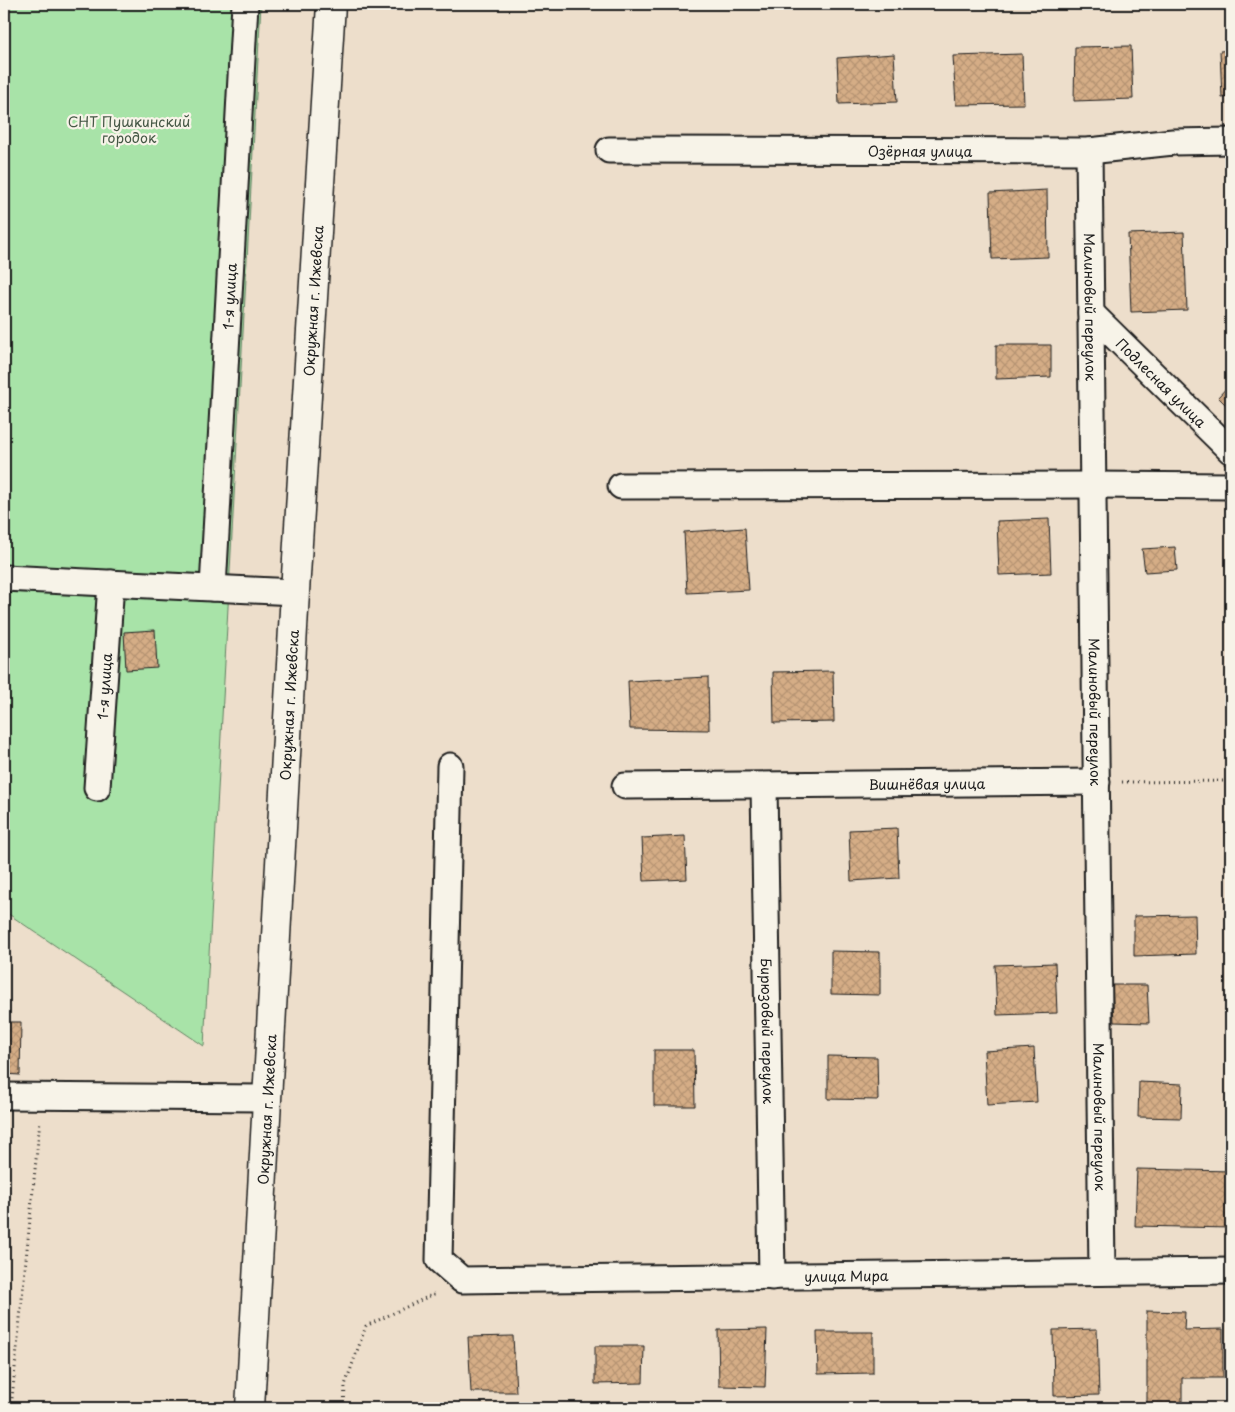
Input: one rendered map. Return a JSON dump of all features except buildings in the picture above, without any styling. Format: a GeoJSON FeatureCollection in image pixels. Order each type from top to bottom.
{"type":"FeatureCollection","features":[{"type":"Feature","properties":{"kind":"main road","name":"Окружная г. Ижевска"},"geometry":{"type":"LineString","coordinates":[[250,1408],[295,592],[332,4]]}},
{"type":"Feature","properties":{"kind":"street","name":"1-я улица"},"geometry":{"type":"LineString","coordinates":[[213,588],[245,4]]}},
{"type":"Feature","properties":{"kind":"street","name":"Озёрная улица"},"geometry":{"type":"LineString","coordinates":[[609,150],[1089,151],[1173,142],[1231,141]]}},
{"type":"Feature","properties":{"kind":"street","name":"Малиновый переулок"},"geometry":{"type":"LineString","coordinates":[[1089,151],[1102,1272]]}},
{"type":"Feature","properties":{"kind":"street","name":"Подлесная улица"},"geometry":{"type":"LineString","coordinates":[[1091,313],[1231,451]]}},
{"type":"Feature","properties":{"kind":"street"},"geometry":{"type":"LineString","coordinates":[[620,486],[1231,486]]}},
{"type":"Feature","properties":{"kind":"street"},"geometry":{"type":"LineString","coordinates":[[4,578],[295,592]]}},
{"type":"Feature","properties":{"kind":"street","name":"1-я улица"},"geometry":{"type":"LineString","coordinates":[[97,788],[111,583]]}},
{"type":"Feature","properties":{"kind":"street"},"geometry":{"type":"LineString","coordinates":[[450,766],[439,1260],[462,1280]]}},
{"type":"Feature","properties":{"kind":"street","name":"Вишнёвая улица"},"geometry":{"type":"LineString","coordinates":[[625,786],[1096,782]]}},
{"type":"Feature","properties":{"kind":"street","name":"Бирюзовый переулок"},"geometry":{"type":"LineString","coordinates":[[764,786],[772,1277]]}},
{"type":"Feature","properties":{"kind":"street"},"geometry":{"type":"LineString","coordinates":[[4,1096],[267,1098]]}},
{"type":"Feature","properties":{"kind":"street","name":"улица Мира"},"geometry":{"type":"LineString","coordinates":[[462,1280],[1231,1271]]}},
{"type":"Feature","properties":{"kind":"path"},"geometry":{"type":"LineString","coordinates":[[1096,782],[1231,781]]}},
{"type":"Feature","properties":{"kind":"path"},"geometry":{"type":"LineString","coordinates":[[11,1408],[43,1096]]}},
{"type":"Feature","properties":{"kind":"path"},"geometry":{"type":"LineString","coordinates":[[344,1408],[345,1385],[366,1326],[462,1280]]}},
{"type":"Feature","properties":{"kind":"green space","name":"СНТ Пушкинский городок"},"geometry":{"type":"Polygon","coordinates":[[[4,4],[261,4],[204,1046],[4,911],[4,4]]]}}]}
